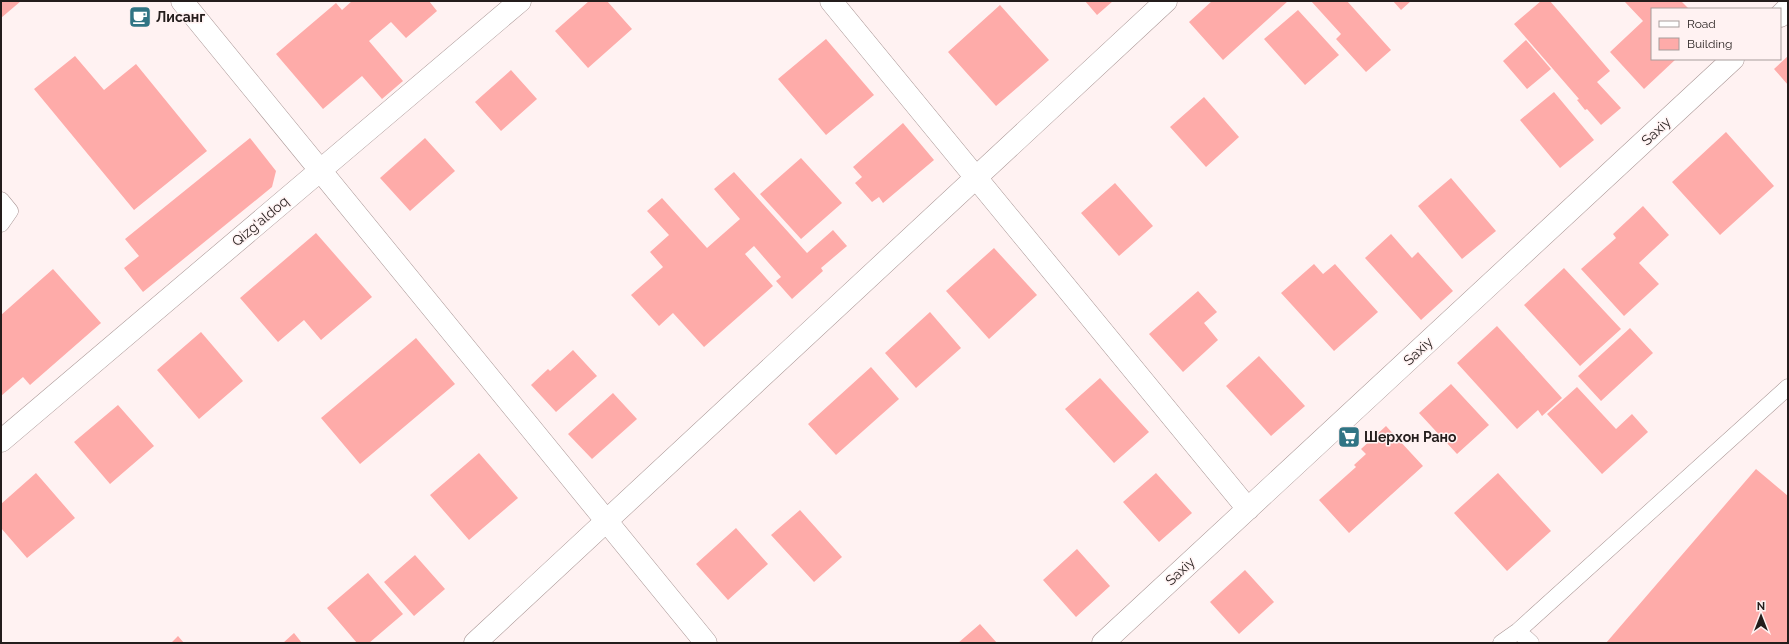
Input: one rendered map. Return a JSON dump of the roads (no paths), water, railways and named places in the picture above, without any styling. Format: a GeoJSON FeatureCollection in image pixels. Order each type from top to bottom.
{"type":"FeatureCollection","features":[{"type":"Feature","properties":{"kind":"street"},"geometry":{"type":"LineString","coordinates":[[182,1],[706,643]]}},
{"type":"Feature","properties":{"kind":"street","name":"Qizg'aldoq"},"geometry":{"type":"LineString","coordinates":[[1,441],[520,1]]}},
{"type":"Feature","properties":{"kind":"street"},"geometry":{"type":"LineString","coordinates":[[831,1],[1248,509]]}},
{"type":"Feature","properties":{"kind":"street"},"geometry":{"type":"LineString","coordinates":[[475,643],[1166,1]]}},
{"type":"Feature","properties":{"kind":"street","name":"Saxiy"},"geometry":{"type":"LineString","coordinates":[[1103,643],[1732,60]]}},
{"type":"Feature","properties":{"kind":"lane"},"geometry":{"type":"LineString","coordinates":[[1,200],[10,211],[1,224]]}},
{"type":"Feature","properties":{"kind":"lane"},"geometry":{"type":"LineString","coordinates":[[1501,643],[1518,631],[1788,387]]}},
{"type":"Feature","properties":{"kind":"lane"},"geometry":{"type":"LineString","coordinates":[[1518,631],[1531,643]]}},
{"type":"Feature","properties":{"kind":"place","name":"Лисанг"},"geometry":{"type":"Point","coordinates":[140,17]}},
{"type":"Feature","properties":{"kind":"place","name":"Шерхон Рано"},"geometry":{"type":"Point","coordinates":[1349,437]}}]}
